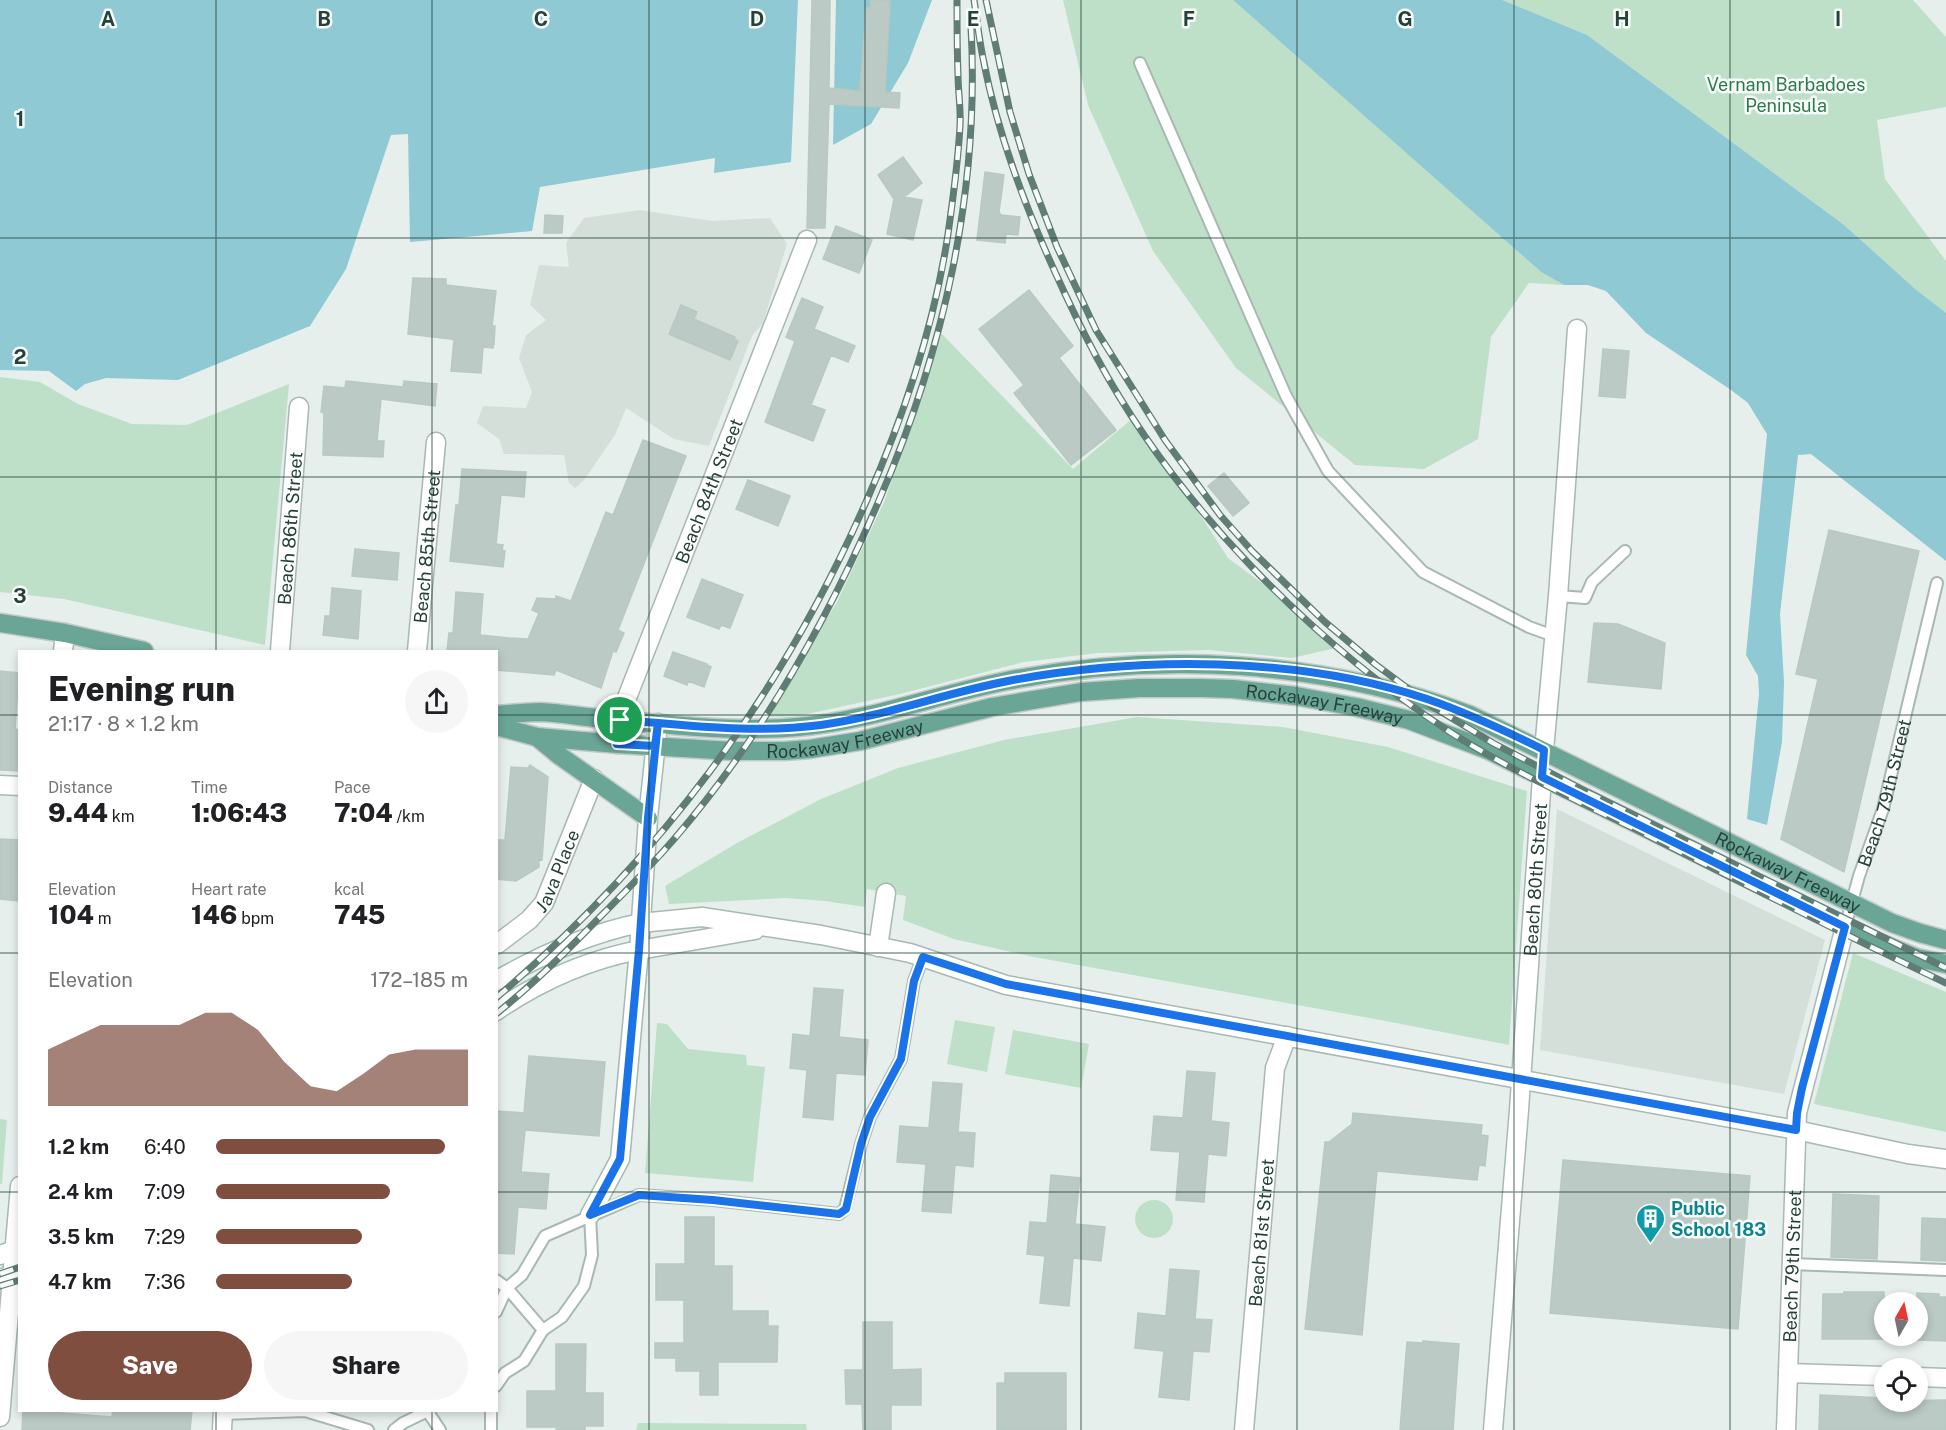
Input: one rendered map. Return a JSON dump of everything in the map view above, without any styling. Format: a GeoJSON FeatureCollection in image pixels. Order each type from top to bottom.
{"type":"FeatureCollection","features":[{"type":"Feature","properties":{"kind":"main road"},"geometry":{"type":"LineString","coordinates":[[0,623],[64,642],[135,650]]}},
{"type":"Feature","properties":{"kind":"main road","name":"Rockaway Freeway"},"geometry":{"type":"LineString","coordinates":[[498,715],[540,712],[746,729],[806,726],[865,716],[984,686],[1043,675],[1117,666],[1204,665],[1293,671],[1347,679],[1401,691],[1470,715],[1906,929],[1946,940]]}},
{"type":"Feature","properties":{"kind":"main road","name":"Rockaway Freeway"},"geometry":{"type":"LineString","coordinates":[[537,737],[741,751],[810,749],[869,739],[992,707],[1081,692],[1160,688],[1233,689],[1327,701],[1409,720],[1488,750],[1845,927],[1904,953],[1946,964]]}},
{"type":"Feature","properties":{"kind":"main road"},"geometry":{"type":"LineString","coordinates":[[498,727],[537,737],[648,818]]}},
{"type":"Feature","properties":{"kind":"street","name":"Beach 84th Street"},"geometry":{"type":"LineString","coordinates":[[617,744],[620,720],[626,700],[807,240]]}},
{"type":"Feature","properties":{"kind":"street","name":"Beach 80th Street"},"geometry":{"type":"LineString","coordinates":[[1544,750],[1558,596],[1577,329]]}},
{"type":"Feature","properties":{"kind":"street","name":"Beach 86th Street"},"geometry":{"type":"LineString","coordinates":[[280,650],[300,406]]}},
{"type":"Feature","properties":{"kind":"street","name":"Beach 85th Street"},"geometry":{"type":"LineString","coordinates":[[417,650],[436,442]]}},
{"type":"Feature","properties":{"kind":"street"},"geometry":{"type":"LineString","coordinates":[[590,1215],[620,1159],[658,723]]}},
{"type":"Feature","properties":{"kind":"street","name":"Beach 80th Street"},"geometry":{"type":"LineString","coordinates":[[1493,1430],[1521,1081],[1542,777]]}},
{"type":"Feature","properties":{"kind":"street","name":"Java Place"},"geometry":{"type":"LineString","coordinates":[[498,943],[529,920],[544,903],[594,779]]}},
{"type":"Feature","properties":{"kind":"street"},"geometry":{"type":"LineString","coordinates":[[0,785],[18,786]]}},
{"type":"Feature","properties":{"kind":"street"},"geometry":{"type":"LineString","coordinates":[[878,947],[886,893]]}},
{"type":"Feature","properties":{"kind":"street"},"geometry":{"type":"LineString","coordinates":[[498,980],[577,940],[598,933],[640,923],[702,916],[821,935],[923,957],[1006,984],[1796,1130],[1908,1154],[1946,1159]]}},
{"type":"Feature","properties":{"kind":"street","name":"Beach 79th Street"},"geometry":{"type":"LineString","coordinates":[[1786,1430],[1797,1113],[1845,927]]}},
{"type":"Feature","properties":{"kind":"street"},"geometry":{"type":"LineString","coordinates":[[498,1010],[531,989],[567,972],[607,958],[639,950],[766,928]]}},
{"type":"Feature","properties":{"kind":"street","name":"Beach 81st Street"},"geometry":{"type":"LineString","coordinates":[[1244,1430],[1275,1068],[1287,1036]]}},
{"type":"Feature","properties":{"kind":"street"},"geometry":{"type":"LineString","coordinates":[[0,1417],[11,1251],[18,1200]]}},
{"type":"Feature","properties":{"kind":"street"},"geometry":{"type":"LineString","coordinates":[[1788,1373],[1874,1376]]}},
{"type":"Feature","properties":{"kind":"street"},"geometry":{"type":"LineString","coordinates":[[1928,1377],[1946,1378]]}},
{"type":"Feature","properties":{"kind":"lane"},"geometry":{"type":"LineString","coordinates":[[1140,63],[1286,396],[1328,471],[1423,572],[1529,627],[1554,636]]}},
{"type":"Feature","properties":{"kind":"lane"},"geometry":{"type":"LineString","coordinates":[[1558,596],[1585,598],[1592,582],[1625,551]]}},
{"type":"Feature","properties":{"kind":"lane","name":"Beach 79th Street"},"geometry":{"type":"LineString","coordinates":[[1845,927],[1883,809],[1937,583]]}},
{"type":"Feature","properties":{"kind":"lane","name":"Beach 80th Street"},"geometry":{"type":"LineString","coordinates":[[1542,777],[1544,750]]}},
{"type":"Feature","properties":{"kind":"lane"},"geometry":{"type":"LineString","coordinates":[[498,1308],[507,1288],[522,1275],[545,1236],[639,1195],[713,1200],[839,1214],[846,1209],[861,1144],[870,1117],[901,1059],[914,981],[923,957]]}},
{"type":"Feature","properties":{"kind":"lane"},"geometry":{"type":"LineString","coordinates":[[498,1383],[505,1373],[524,1361],[543,1330],[562,1317],[584,1286],[592,1255],[590,1215]]}},
{"type":"Feature","properties":{"kind":"lane"},"geometry":{"type":"LineString","coordinates":[[1791,1264],[1946,1270]]}},
{"type":"Feature","properties":{"kind":"lane"},"geometry":{"type":"LineString","coordinates":[[498,1281],[507,1288],[543,1330]]}},
{"type":"Feature","properties":{"kind":"lane"},"geometry":{"type":"LineString","coordinates":[[223,1418],[293,1412]]}},
{"type":"Feature","properties":{"kind":"lane"},"geometry":{"type":"LineString","coordinates":[[308,1412],[368,1430]]}},
{"type":"Feature","properties":{"kind":"lane"},"geometry":{"type":"LineString","coordinates":[[394,1430],[403,1423],[427,1412]]}},
{"type":"Feature","properties":{"kind":"lane"},"geometry":{"type":"LineString","coordinates":[[430,1412],[440,1430]]}},
{"type":"Feature","properties":{"kind":"lane"},"geometry":{"type":"LineString","coordinates":[[491,1412],[491,1430]]}},
{"type":"Feature","properties":{"kind":"shaded area"},"geometry":{"type":"Polygon","coordinates":[[[640,210],[712,221],[770,218],[787,244],[763,323],[752,336],[709,446],[674,439],[626,408],[615,435],[584,480],[575,488],[569,483],[564,455],[504,454],[499,439],[477,423],[483,406],[526,408],[532,392],[519,358],[526,335],[546,320],[530,305],[539,265],[569,267],[566,243],[584,218],[640,210]]]}},
{"type":"Feature","properties":{"kind":"shaded area"},"geometry":{"type":"Polygon","coordinates":[[[1557,809],[1825,940],[1784,1094],[1540,1050],[1557,809]]]}},
{"type":"Feature","properties":{"kind":"green space"},"geometry":{"type":"Polygon","coordinates":[[[1063,0],[1233,0],[1541,272],[1564,285],[1529,283],[1491,337],[1478,439],[1424,469],[1355,465],[1236,368],[1153,251],[1088,105],[1063,0]]]}},
{"type":"Feature","properties":{"kind":"green space","name":"Vernam Barbadoes Peninsula"},"geometry":{"type":"Polygon","coordinates":[[[1436,0],[1913,0],[1946,37],[1946,107],[1877,120],[1885,179],[1946,261],[1946,330],[1436,0]]]}},
{"type":"Feature","properties":{"kind":"green space"},"geometry":{"type":"Polygon","coordinates":[[[939,331],[1073,469],[1133,418],[1176,477],[1228,558],[1285,600],[1336,648],[1292,658],[1208,650],[1098,653],[1024,662],[900,694],[798,716],[765,717],[836,604],[885,500],[939,331]]]}},
{"type":"Feature","properties":{"kind":"green space"},"geometry":{"type":"Polygon","coordinates":[[[0,377],[40,382],[78,404],[132,424],[187,425],[289,384],[265,645],[64,599],[0,592],[0,377]]]}},
{"type":"Feature","properties":{"kind":"green space"},"geometry":{"type":"Polygon","coordinates":[[[1137,717],[1283,727],[1388,747],[1527,791],[1509,1045],[1034,957],[954,939],[903,920],[906,896],[867,889],[865,907],[786,898],[669,904],[665,886],[737,843],[821,799],[898,768],[1004,740],[1137,717]]]}},
{"type":"Feature","properties":{"kind":"green space"},"geometry":{"type":"Polygon","coordinates":[[[1853,953],[1946,992],[1946,1132],[1814,1104],[1853,953]]]}},
{"type":"Feature","properties":{"kind":"green space"},"geometry":{"type":"Polygon","coordinates":[[[955,1020],[995,1027],[987,1072],[947,1064],[955,1020]]]}},
{"type":"Feature","properties":{"kind":"green space"},"geometry":{"type":"Polygon","coordinates":[[[657,1023],[667,1024],[688,1049],[746,1055],[747,1065],[765,1067],[753,1182],[645,1173],[657,1023]]]}},
{"type":"Feature","properties":{"kind":"green space"},"geometry":{"type":"Polygon","coordinates":[[[1013,1030],[1089,1044],[1081,1088],[1005,1074],[1013,1030]]]}},
{"type":"Feature","properties":{"kind":"green space"},"geometry":{"type":"Polygon","coordinates":[[[0,1119],[7,1120],[2,1184],[0,1184],[0,1119]]]}},
{"type":"Feature","properties":{"kind":"green space"},"geometry":{"type":"Polygon","coordinates":[[[1154,1200],[1168,1205],[1173,1219],[1168,1233],[1154,1238],[1140,1233],[1135,1219],[1140,1205],[1154,1200]]]}},
{"type":"Feature","properties":{"kind":"green space"},"geometry":{"type":"Polygon","coordinates":[[[638,1423],[806,1424],[807,1430],[636,1430],[638,1423]]]}},
{"type":"Feature","properties":{"kind":"water"},"geometry":{"type":"Polygon","coordinates":[[[0,0],[798,0],[791,162],[714,173],[715,158],[540,187],[532,231],[410,242],[408,134],[391,135],[346,269],[310,326],[178,380],[106,378],[85,384],[76,391],[49,371],[0,370],[0,0]]]}},
{"type":"Feature","properties":{"kind":"water"},"geometry":{"type":"Polygon","coordinates":[[[836,0],[932,0],[908,63],[871,124],[833,145],[836,0]]]}},
{"type":"Feature","properties":{"kind":"water"},"geometry":{"type":"Polygon","coordinates":[[[1233,0],[1502,0],[1587,35],[1844,225],[1915,289],[1946,313],[1946,561],[1811,454],[1798,455],[1780,614],[1784,682],[1782,742],[1767,825],[1747,819],[1759,694],[1758,676],[1746,655],[1767,434],[1748,403],[1646,333],[1606,291],[1588,285],[1564,285],[1541,272],[1233,0]]]}},
{"type":"Feature","properties":{"kind":"building"},"geometry":{"type":"Polygon","coordinates":[[[812,0],[830,0],[829,88],[860,91],[866,8],[870,8],[871,0],[890,1],[885,92],[900,93],[899,108],[829,104],[825,228],[807,228],[812,0]]]}},
{"type":"Feature","properties":{"kind":"building"},"geometry":{"type":"Polygon","coordinates":[[[903,157],[922,183],[904,197],[922,200],[913,240],[887,234],[894,199],[878,175],[903,157]]]}},
{"type":"Feature","properties":{"kind":"building"},"geometry":{"type":"Polygon","coordinates":[[[985,172],[1004,175],[999,212],[1001,215],[1020,217],[1018,235],[1006,234],[1005,243],[977,240],[985,172]]]}},
{"type":"Feature","properties":{"kind":"building"},"geometry":{"type":"Polygon","coordinates":[[[545,215],[563,216],[562,233],[544,233],[545,215]]]}},
{"type":"Feature","properties":{"kind":"building"},"geometry":{"type":"Polygon","coordinates":[[[836,226],[872,240],[859,273],[823,259],[836,226]]]}},
{"type":"Feature","properties":{"kind":"building"},"geometry":{"type":"Polygon","coordinates":[[[413,278],[446,279],[446,285],[496,291],[492,326],[495,326],[494,344],[493,348],[483,347],[481,373],[451,371],[454,340],[408,334],[413,278]]]}},
{"type":"Feature","properties":{"kind":"building"},"geometry":{"type":"Polygon","coordinates":[[[1029,290],[1073,346],[1059,358],[1116,430],[1071,465],[1014,393],[1024,385],[979,329],[1029,290]]]}},
{"type":"Feature","properties":{"kind":"building"},"geometry":{"type":"Polygon","coordinates":[[[802,298],[823,307],[814,329],[855,346],[848,362],[831,355],[811,405],[825,410],[813,441],[765,422],[795,341],[786,337],[802,298]]]}},
{"type":"Feature","properties":{"kind":"building"},"geometry":{"type":"Polygon","coordinates":[[[681,305],[697,312],[694,319],[735,337],[734,339],[738,341],[730,360],[669,334],[681,305]]]}},
{"type":"Feature","properties":{"kind":"building"},"geometry":{"type":"Polygon","coordinates":[[[1603,349],[1629,351],[1625,398],[1599,396],[1603,349]]]}},
{"type":"Feature","properties":{"kind":"building"},"geometry":{"type":"Polygon","coordinates":[[[346,381],[403,387],[404,381],[437,384],[435,406],[381,399],[377,441],[384,441],[383,457],[323,455],[324,413],[321,412],[324,386],[345,388],[346,381]]]}},
{"type":"Feature","properties":{"kind":"building"},"geometry":{"type":"Polygon","coordinates":[[[643,440],[686,456],[618,630],[624,633],[616,652],[613,651],[601,688],[556,670],[554,675],[498,670],[498,650],[447,650],[449,633],[453,633],[456,592],[483,594],[480,635],[528,639],[539,613],[532,610],[537,598],[556,599],[556,596],[571,601],[606,512],[613,515],[643,440]]]}},
{"type":"Feature","properties":{"kind":"building"},"geometry":{"type":"Polygon","coordinates":[[[462,469],[526,472],[524,497],[501,495],[496,544],[503,545],[502,550],[505,551],[503,567],[450,561],[462,469]]]}},
{"type":"Feature","properties":{"kind":"building"},"geometry":{"type":"Polygon","coordinates":[[[1224,473],[1249,503],[1233,516],[1208,486],[1224,473]]]}},
{"type":"Feature","properties":{"kind":"building"},"geometry":{"type":"Polygon","coordinates":[[[748,480],[790,496],[778,526],[736,509],[748,480]]]}},
{"type":"Feature","properties":{"kind":"building"},"geometry":{"type":"Polygon","coordinates":[[[1829,530],[1919,551],[1844,872],[1781,839],[1818,679],[1796,674],[1829,530]]]}},
{"type":"Feature","properties":{"kind":"building"},"geometry":{"type":"Polygon","coordinates":[[[355,549],[399,553],[397,580],[352,576],[355,549]]]}},
{"type":"Feature","properties":{"kind":"building"},"geometry":{"type":"Polygon","coordinates":[[[702,579],[743,595],[730,628],[721,625],[719,629],[687,617],[702,579]]]}},
{"type":"Feature","properties":{"kind":"building"},"geometry":{"type":"Polygon","coordinates":[[[332,588],[361,591],[358,639],[323,635],[325,616],[330,616],[332,588]]]}},
{"type":"Feature","properties":{"kind":"building"},"geometry":{"type":"Polygon","coordinates":[[[1594,623],[1618,624],[1665,643],[1661,689],[1588,682],[1594,623]]]}},
{"type":"Feature","properties":{"kind":"building"},"geometry":{"type":"Polygon","coordinates":[[[673,652],[711,667],[704,687],[688,681],[687,685],[664,676],[673,652]]]}},
{"type":"Feature","properties":{"kind":"building"},"geometry":{"type":"Polygon","coordinates":[[[0,671],[18,673],[15,729],[18,730],[18,771],[0,770],[0,671]]]}},
{"type":"Feature","properties":{"kind":"building"},"geometry":{"type":"Polygon","coordinates":[[[530,765],[548,777],[542,860],[539,859],[539,867],[516,881],[498,879],[498,840],[505,840],[511,767],[528,768],[530,765]]]}},
{"type":"Feature","properties":{"kind":"building"},"geometry":{"type":"Polygon","coordinates":[[[0,839],[18,840],[18,901],[0,899],[0,839]]]}},
{"type":"Feature","properties":{"kind":"building"},"geometry":{"type":"Polygon","coordinates":[[[814,988],[843,990],[839,1037],[868,1040],[865,1075],[836,1073],[833,1120],[803,1117],[807,1070],[790,1068],[793,1034],[810,1036],[814,988]]]}},
{"type":"Feature","properties":{"kind":"building"},"geometry":{"type":"Polygon","coordinates":[[[529,1056],[605,1062],[599,1136],[525,1130],[521,1172],[549,1174],[546,1209],[518,1207],[514,1254],[498,1253],[498,1111],[524,1113],[529,1056]]]}},
{"type":"Feature","properties":{"kind":"building"},"geometry":{"type":"Polygon","coordinates":[[[1187,1071],[1215,1073],[1211,1121],[1229,1123],[1226,1156],[1208,1154],[1204,1202],[1176,1200],[1180,1152],[1151,1150],[1154,1116],[1183,1118],[1187,1071]]]}},
{"type":"Feature","properties":{"kind":"building"},"geometry":{"type":"Polygon","coordinates":[[[933,1082],[962,1084],[958,1132],[975,1133],[973,1167],[955,1165],[951,1213],[922,1211],[926,1164],[897,1162],[900,1126],[929,1128],[933,1082]]]}},
{"type":"Feature","properties":{"kind":"building"},"geometry":{"type":"Polygon","coordinates":[[[1353,1113],[1482,1125],[1481,1135],[1488,1136],[1485,1166],[1479,1165],[1477,1180],[1377,1171],[1362,1335],[1305,1329],[1325,1142],[1329,1142],[1352,1124],[1353,1113]]]}},
{"type":"Feature","properties":{"kind":"building","name":"Public School 183"},"geometry":{"type":"Polygon","coordinates":[[[1563,1160],[1750,1176],[1738,1329],[1550,1313],[1563,1160]]]}},
{"type":"Feature","properties":{"kind":"building"},"geometry":{"type":"Polygon","coordinates":[[[1051,1175],[1080,1178],[1075,1224],[1105,1227],[1101,1261],[1073,1258],[1069,1306],[1040,1303],[1045,1256],[1027,1254],[1030,1222],[1047,1223],[1051,1175]]]}},
{"type":"Feature","properties":{"kind":"building"},"geometry":{"type":"Polygon","coordinates":[[[1833,1194],[1879,1196],[1877,1259],[1831,1257],[1833,1194]]]}},
{"type":"Feature","properties":{"kind":"building"},"geometry":{"type":"Polygon","coordinates":[[[685,1217],[714,1217],[714,1266],[732,1266],[732,1311],[768,1311],[768,1326],[778,1326],[777,1362],[718,1362],[718,1395],[700,1395],[700,1371],[676,1371],[676,1358],[655,1358],[655,1343],[684,1343],[684,1300],[656,1300],[656,1264],[685,1264],[685,1217]]]}},
{"type":"Feature","properties":{"kind":"building"},"geometry":{"type":"Polygon","coordinates":[[[1922,1218],[1946,1219],[1946,1261],[1921,1260],[1922,1218]]]}},
{"type":"Feature","properties":{"kind":"building"},"geometry":{"type":"Polygon","coordinates":[[[1170,1269],[1199,1271],[1195,1319],[1212,1320],[1209,1352],[1193,1351],[1189,1400],[1159,1397],[1164,1351],[1135,1348],[1138,1313],[1166,1316],[1170,1269]]]}},
{"type":"Feature","properties":{"kind":"building"},"geometry":{"type":"Polygon","coordinates":[[[1844,1292],[1874,1292],[1874,1339],[1822,1339],[1823,1294],[1844,1294],[1844,1292]]]}},
{"type":"Feature","properties":{"kind":"building"},"geometry":{"type":"Polygon","coordinates":[[[1928,1294],[1946,1297],[1946,1341],[1928,1340],[1928,1294]]]}},
{"type":"Feature","properties":{"kind":"building"},"geometry":{"type":"Polygon","coordinates":[[[863,1322],[892,1322],[892,1370],[921,1369],[921,1405],[891,1405],[891,1430],[863,1430],[862,1404],[846,1404],[845,1370],[863,1370],[863,1322]]]}},
{"type":"Feature","properties":{"kind":"building"},"geometry":{"type":"Polygon","coordinates":[[[1423,1341],[1459,1344],[1453,1430],[1400,1430],[1407,1342],[1423,1343],[1423,1341]]]}},
{"type":"Feature","properties":{"kind":"building"},"geometry":{"type":"Polygon","coordinates":[[[556,1344],[586,1344],[585,1393],[603,1393],[603,1426],[585,1426],[585,1430],[527,1427],[527,1391],[556,1391],[556,1344]]]}},
{"type":"Feature","properties":{"kind":"building"},"geometry":{"type":"Polygon","coordinates":[[[1005,1373],[1066,1373],[1066,1430],[997,1430],[997,1383],[1005,1383],[1005,1373]]]}},
{"type":"Feature","properties":{"kind":"building"},"geometry":{"type":"Polygon","coordinates":[[[1820,1395],[1874,1398],[1874,1412],[1928,1412],[1928,1400],[1946,1400],[1946,1430],[1819,1430],[1820,1395]]]}},
{"type":"Feature","properties":{"kind":"building"},"geometry":{"type":"Polygon","coordinates":[[[23,1412],[112,1417],[113,1412],[192,1412],[190,1430],[22,1430],[23,1412]]]}},
{"type":"Feature","properties":{"kind":"railway"},"geometry":{"type":"LineString","coordinates":[[498,996],[555,945],[610,889],[662,832],[710,771],[754,708],[795,643],[832,574],[866,502],[893,437],[916,371],[942,269],[960,126],[957,0]]}},
{"type":"Feature","properties":{"kind":"railway"},"geometry":{"type":"LineString","coordinates":[[974,0],[980,44],[1004,140],[1033,220],[1075,315],[1129,413],[1166,466],[1251,566],[1347,656],[1398,696],[1473,746],[1549,787],[1946,983]]}},
{"type":"Feature","properties":{"kind":"railway"},"geometry":{"type":"LineString","coordinates":[[986,0],[1010,112],[1029,174],[1057,247],[1096,330],[1165,440],[1220,515],[1252,551],[1325,622],[1375,664],[1430,705],[1493,743],[1587,792],[1946,968]]}},
{"type":"Feature","properties":{"kind":"railway"},"geometry":{"type":"LineString","coordinates":[[498,1012],[548,969],[626,891],[666,849],[706,800],[764,719],[790,676],[815,633],[860,544],[903,442],[939,327],[953,268],[970,148],[971,27]]}},
{"type":"Feature","properties":{"kind":"railway"},"geometry":{"type":"LineString","coordinates":[[0,1274],[18,1268]]}},
{"type":"Feature","properties":{"kind":"railway"},"geometry":{"type":"LineString","coordinates":[[0,1286],[18,1281]]}},
{"type":"Feature","properties":{"kind":"place","name":"Public School 183"},"geometry":{"type":"Point","coordinates":[1650,1244]}},
{"type":"Feature","properties":{"kind":"route"},"geometry":{"type":"LineString","coordinates":[[620,720],[617,744],[655,746],[658,723],[746,729],[797,727],[849,720],[984,686],[1061,672],[1117,666],[1174,664],[1293,671],[1347,679],[1426,699],[1470,715],[1544,750],[1542,777],[1845,927],[1802,1088],[1796,1130],[1521,1081],[990,981],[923,957],[914,981],[901,1059],[870,1117],[861,1144],[846,1209],[839,1214],[831,1214],[713,1200],[639,1195],[590,1215],[620,1159],[658,723],[620,720]]}}]}
